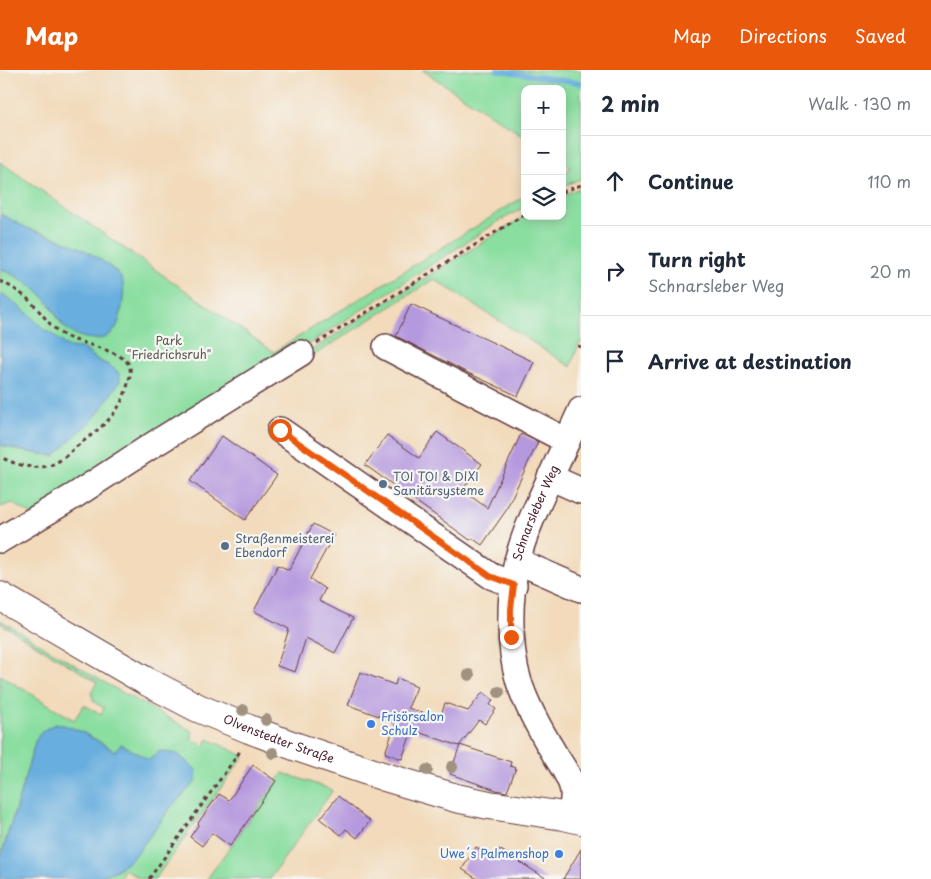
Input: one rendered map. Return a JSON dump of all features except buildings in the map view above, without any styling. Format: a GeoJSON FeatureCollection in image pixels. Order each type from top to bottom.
{"type":"FeatureCollection","features":[{"type":"Feature","properties":{"kind":"main road","name":"Olvenstedter Straße"},"geometry":{"type":"LineString","coordinates":[[0,596],[144,680],[198,708],[249,729],[385,777],[456,798],[576,818]]}},
{"type":"Feature","properties":{"kind":"street"},"geometry":{"type":"LineString","coordinates":[[386,347],[567,441]]}},
{"type":"Feature","properties":{"kind":"street"},"geometry":{"type":"LineString","coordinates":[[0,540],[74,496],[301,353]]}},
{"type":"Feature","properties":{"kind":"street","name":"Schnarsleber Weg"},"geometry":{"type":"LineString","coordinates":[[576,818],[570,782],[535,722],[516,673],[511,637],[511,609],[515,573],[536,508],[581,410]]}},
{"type":"Feature","properties":{"kind":"street"},"geometry":{"type":"LineString","coordinates":[[280,430],[490,576],[515,573],[581,589]]}},
{"type":"Feature","properties":{"kind":"street"},"geometry":{"type":"LineString","coordinates":[[550,477],[581,490]]}},
{"type":"Feature","properties":{"kind":"path"},"geometry":{"type":"LineString","coordinates":[[566,191],[581,185]]}},
{"type":"Feature","properties":{"kind":"path"},"geometry":{"type":"LineString","coordinates":[[301,353],[521,216]]}},
{"type":"Feature","properties":{"kind":"path"},"geometry":{"type":"LineString","coordinates":[[0,282],[15,289],[24,296],[54,328],[64,335],[123,358],[129,365],[130,374],[123,401],[112,417],[59,461],[50,466],[40,468],[0,458]]}},
{"type":"Feature","properties":{"kind":"path"},"geometry":{"type":"LineString","coordinates":[[150,879],[241,750]]}},
{"type":"Feature","properties":{"kind":"green space"},"geometry":{"type":"Polygon","coordinates":[[[422,70],[581,70],[581,179],[566,185],[566,171],[571,168],[566,165],[566,85],[521,85],[521,134],[422,70]]]}},
{"type":"Feature","properties":{"kind":"green space","name":"Park \"Friedrichsruh\""},"geometry":{"type":"Polygon","coordinates":[[[0,162],[274,352],[521,198],[521,209],[499,221],[301,349],[32,515],[12,503],[0,507],[0,445],[54,456],[110,366],[96,359],[86,350],[64,344],[51,333],[44,330],[8,298],[0,294],[0,268],[23,280],[47,300],[62,325],[79,336],[97,339],[115,329],[121,311],[117,272],[86,251],[49,235],[26,228],[0,214],[0,162]]]}},
{"type":"Feature","properties":{"kind":"green space"},"geometry":{"type":"Polygon","coordinates":[[[581,189],[581,343],[579,343],[571,367],[434,279],[297,366],[238,398],[521,218],[521,220],[566,220],[566,194],[581,189]]]}},
{"type":"Feature","properties":{"kind":"green space"},"geometry":{"type":"Polygon","coordinates":[[[0,620],[105,683],[192,731],[191,739],[205,746],[208,739],[244,756],[155,879],[141,879],[125,869],[118,879],[95,879],[115,871],[127,863],[155,830],[170,808],[196,781],[149,760],[121,744],[115,751],[83,733],[62,725],[54,725],[47,728],[36,739],[0,859],[0,675],[74,720],[84,705],[101,714],[104,708],[94,702],[91,692],[97,682],[0,623],[0,620]]]}},
{"type":"Feature","properties":{"kind":"green space"},"geometry":{"type":"Polygon","coordinates":[[[283,773],[333,790],[271,879],[207,879],[283,773]]]}},
{"type":"Feature","properties":{"kind":"water"},"geometry":{"type":"Polygon","coordinates":[[[0,214],[27,228],[74,245],[108,265],[118,274],[123,283],[123,299],[118,324],[111,333],[105,338],[94,339],[73,333],[64,326],[46,300],[36,290],[0,268],[0,214]]]}},
{"type":"Feature","properties":{"kind":"water"},"geometry":{"type":"Polygon","coordinates":[[[0,294],[20,307],[44,330],[51,333],[64,344],[70,347],[82,348],[118,372],[120,377],[120,381],[96,416],[54,456],[0,445],[0,294]]]}},
{"type":"Feature","properties":{"kind":"water"},"geometry":{"type":"Polygon","coordinates":[[[56,724],[71,727],[115,751],[121,744],[149,760],[160,751],[178,754],[197,771],[196,781],[170,808],[138,852],[127,863],[114,871],[95,879],[0,879],[0,859],[36,739],[44,730],[56,724]]]}},
{"type":"Feature","properties":{"kind":"waterway"},"geometry":{"type":"LineString","coordinates":[[497,70],[581,83]]}},
{"type":"Feature","properties":{"kind":"place","name":"TOI TOI & DIXI Sanitärsysteme"},"geometry":{"type":"Point","coordinates":[383,484]}},
{"type":"Feature","properties":{"kind":"place","name":"Straßenmeisterei Ebendorf"},"geometry":{"type":"Point","coordinates":[225,546]}},
{"type":"Feature","properties":{"kind":"place","name":"Frisörsalon Schulz"},"geometry":{"type":"Point","coordinates":[371,724]}},
{"type":"Feature","properties":{"kind":"place","name":"Uwe´s Palmenshop"},"geometry":{"type":"Point","coordinates":[559,854]}},
{"type":"Feature","properties":{"kind":"route"},"geometry":{"type":"LineString","coordinates":[[280,430],[490,576],[514,585],[511,609],[511,637]]}}]}
